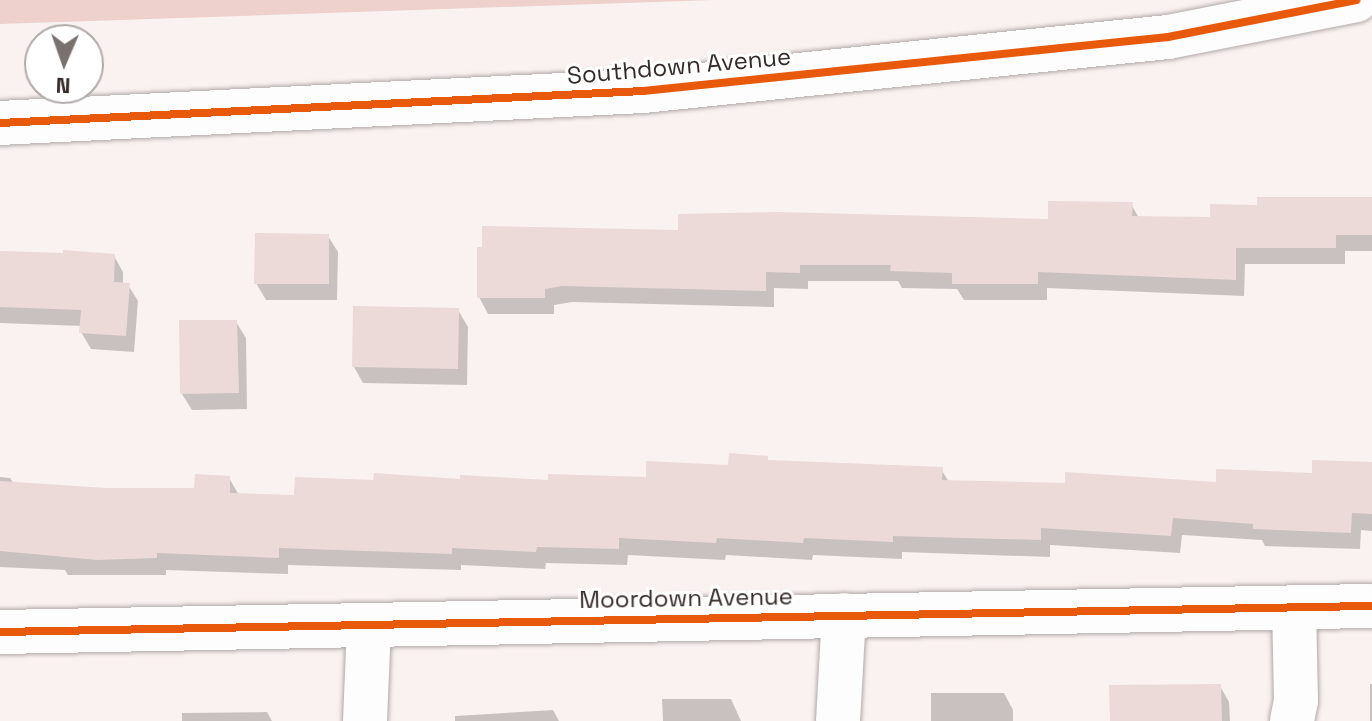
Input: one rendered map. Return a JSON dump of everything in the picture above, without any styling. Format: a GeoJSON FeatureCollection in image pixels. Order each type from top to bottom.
{"type":"FeatureCollection","features":[{"type":"Feature","properties":{"kind":"street","name":"Southdown Avenue"},"geometry":{"type":"LineString","coordinates":[[0,123],[643,91],[1168,37],[1356,0]]}},
{"type":"Feature","properties":{"kind":"street","name":"Moordown Avenue"},"geometry":{"type":"LineString","coordinates":[[0,632],[1372,606]]}},
{"type":"Feature","properties":{"kind":"street"},"geometry":{"type":"LineString","coordinates":[[1292,721],[1296,701],[1294,607]]}},
{"type":"Feature","properties":{"kind":"street"},"geometry":{"type":"LineString","coordinates":[[838,721],[844,615]]}},
{"type":"Feature","properties":{"kind":"street"},"geometry":{"type":"LineString","coordinates":[[365,721],[369,625]]}},
{"type":"Feature","properties":{"kind":"shaded area"},"geometry":{"type":"Polygon","coordinates":[[[0,0],[714,0],[0,24],[0,0]]]}},
{"type":"Feature","properties":{"kind":"building"},"geometry":{"type":"Polygon","coordinates":[[[1257,197],[1372,197],[1372,235],[1336,235],[1336,248],[1236,248],[1236,280],[1038,272],[1038,284],[952,284],[952,273],[890,271],[891,265],[800,265],[800,273],[766,272],[766,291],[562,286],[545,289],[545,298],[477,298],[477,247],[482,247],[482,226],[678,230],[678,214],[778,212],[1048,219],[1048,201],[1133,202],[1132,216],[1210,217],[1210,204],[1257,205],[1257,197]]]}},
{"type":"Feature","properties":{"kind":"building"},"geometry":{"type":"Polygon","coordinates":[[[255,233],[329,234],[329,284],[254,284],[255,233]]]}},
{"type":"Feature","properties":{"kind":"building"},"geometry":{"type":"Polygon","coordinates":[[[63,250],[115,254],[114,282],[130,283],[126,336],[79,333],[81,310],[0,307],[0,251],[63,253],[63,250]]]}},
{"type":"Feature","properties":{"kind":"building"},"geometry":{"type":"Polygon","coordinates":[[[353,306],[459,308],[458,369],[352,367],[353,306]]]}},
{"type":"Feature","properties":{"kind":"building"},"geometry":{"type":"Polygon","coordinates":[[[179,320],[237,320],[239,393],[180,394],[179,320]]]}},
{"type":"Feature","properties":{"kind":"building"},"geometry":{"type":"Polygon","coordinates":[[[729,453],[768,456],[768,460],[943,467],[942,480],[1065,483],[1065,472],[1216,482],[1216,469],[1312,473],[1312,460],[1372,462],[1372,514],[1352,513],[1351,533],[1253,529],[1253,524],[1173,518],[1171,536],[1041,528],[1041,540],[893,536],[893,542],[804,538],[803,543],[717,538],[716,543],[619,538],[619,549],[537,547],[536,552],[452,548],[452,554],[279,548],[279,558],[157,553],[157,558],[97,560],[0,551],[0,481],[106,488],[194,488],[195,474],[230,476],[230,493],[294,495],[295,477],[373,480],[374,473],[460,479],[460,475],[548,480],[548,474],[646,477],[646,461],[728,465],[729,453]]]}},
{"type":"Feature","properties":{"kind":"building"},"geometry":{"type":"Polygon","coordinates":[[[1221,684],[1222,721],[1110,721],[1109,685],[1221,684]]]}},
{"type":"Feature","properties":{"kind":"cycle path"},"geometry":{"type":"LineString","coordinates":[[0,123],[643,91],[1168,37],[1356,0]]}},
{"type":"Feature","properties":{"kind":"cycle path"},"geometry":{"type":"LineString","coordinates":[[0,632],[1372,606]]}}]}
